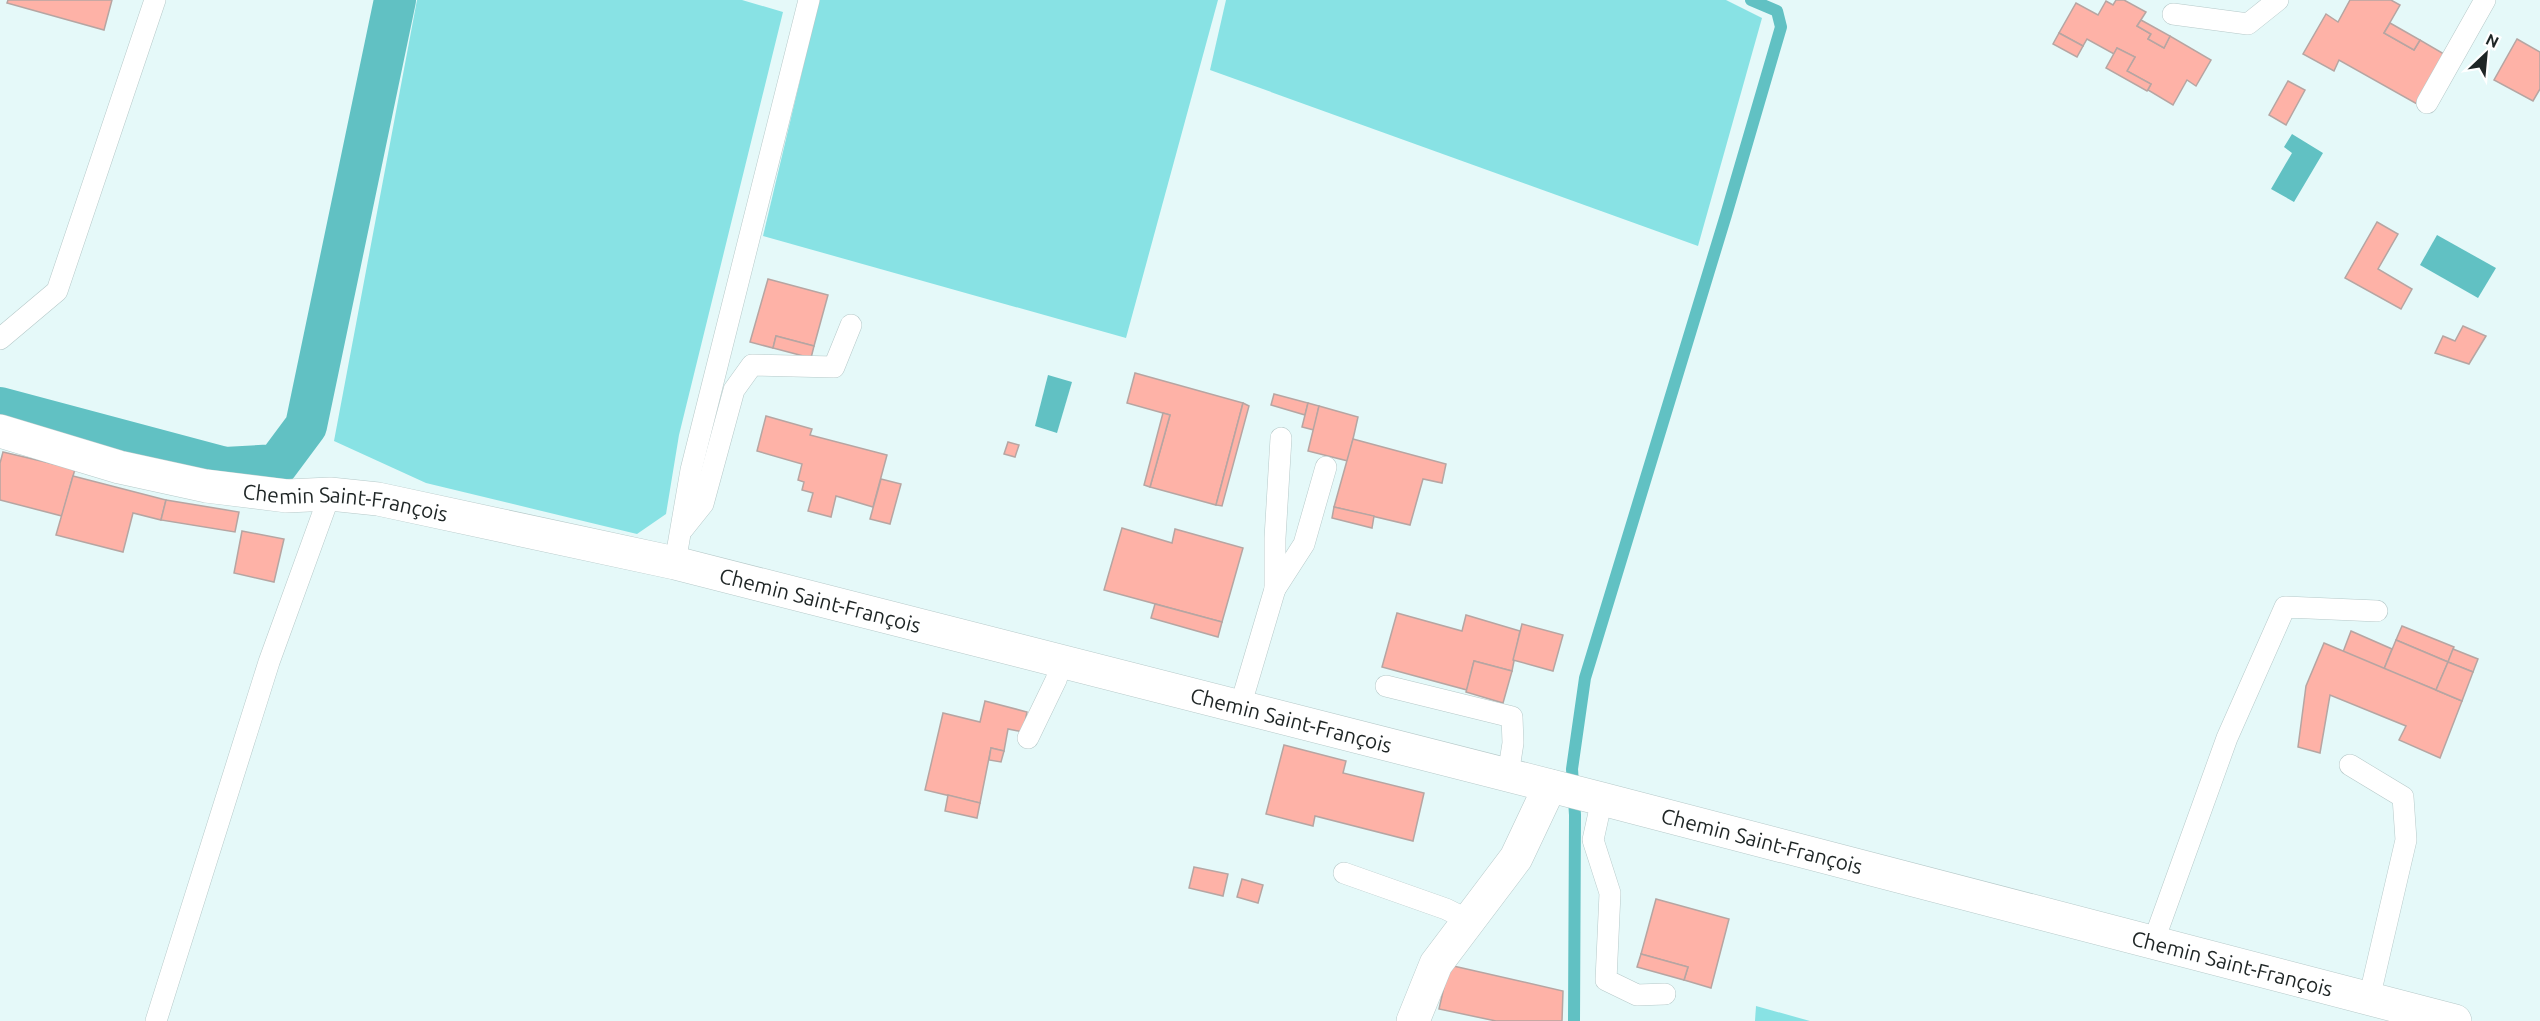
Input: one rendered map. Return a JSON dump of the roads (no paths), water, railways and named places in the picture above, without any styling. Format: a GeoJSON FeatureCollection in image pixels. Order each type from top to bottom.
{"type":"FeatureCollection","features":[{"type":"Feature","properties":{"kind":"street","name":"Chemin Saint-François"},"geometry":{"type":"LineString","coordinates":[[0,431],[119,467],[206,486],[276,495],[330,494],[378,499],[678,547],[1062,661],[2455,1021]]}},
{"type":"Feature","properties":{"kind":"street"},"geometry":{"type":"LineString","coordinates":[[1413,1021],[1436,964],[1516,858],[1553,787]]}},
{"type":"Feature","properties":{"kind":"lane"},"geometry":{"type":"LineString","coordinates":[[0,339],[57,291],[155,0]]}},
{"type":"Feature","properties":{"kind":"lane"},"geometry":{"type":"LineString","coordinates":[[678,547],[691,470],[809,0]]}},
{"type":"Feature","properties":{"kind":"lane"},"geometry":{"type":"LineString","coordinates":[[2173,14],[2248,24],[2278,0]]}},
{"type":"Feature","properties":{"kind":"lane"},"geometry":{"type":"LineString","coordinates":[[2427,103],[2485,0]]}},
{"type":"Feature","properties":{"kind":"lane"},"geometry":{"type":"LineString","coordinates":[[678,547],[703,504],[734,390],[752,365],[834,367],[851,325]]}},
{"type":"Feature","properties":{"kind":"lane"},"geometry":{"type":"LineString","coordinates":[[1275,590],[1275,538],[1281,438]]}},
{"type":"Feature","properties":{"kind":"lane"},"geometry":{"type":"LineString","coordinates":[[1240,707],[1275,590],[1304,544],[1326,467]]}},
{"type":"Feature","properties":{"kind":"lane"},"geometry":{"type":"LineString","coordinates":[[156,1021],[269,662],[330,494]]}},
{"type":"Feature","properties":{"kind":"lane"},"geometry":{"type":"LineString","coordinates":[[2153,943],[2227,738],[2285,607],[2377,611]]}},
{"type":"Feature","properties":{"kind":"lane"},"geometry":{"type":"LineString","coordinates":[[1028,738],[1056,680],[1062,661]]}},
{"type":"Feature","properties":{"kind":"lane"},"geometry":{"type":"LineString","coordinates":[[1386,686],[1512,717],[1513,743],[1508,775]]}},
{"type":"Feature","properties":{"kind":"lane"},"geometry":{"type":"LineString","coordinates":[[2349,765],[2403,797],[2406,840],[2369,999]]}},
{"type":"Feature","properties":{"kind":"lane"},"geometry":{"type":"LineString","coordinates":[[1596,798],[1593,840],[1610,893],[1606,980],[1637,995],[1665,994]]}},
{"type":"Feature","properties":{"kind":"lane"},"geometry":{"type":"LineString","coordinates":[[1344,873],[1446,909],[1468,920]]}},
{"type":"Feature","properties":{"kind":"waterway"},"geometry":{"type":"LineString","coordinates":[[0,408],[225,468],[277,465],[306,426],[395,0]]}},
{"type":"Feature","properties":{"kind":"waterway"},"geometry":{"type":"LineString","coordinates":[[1574,1021],[1575,815],[1572,769],[1585,678],[1781,27],[1777,11],[1751,0]]}}]}
